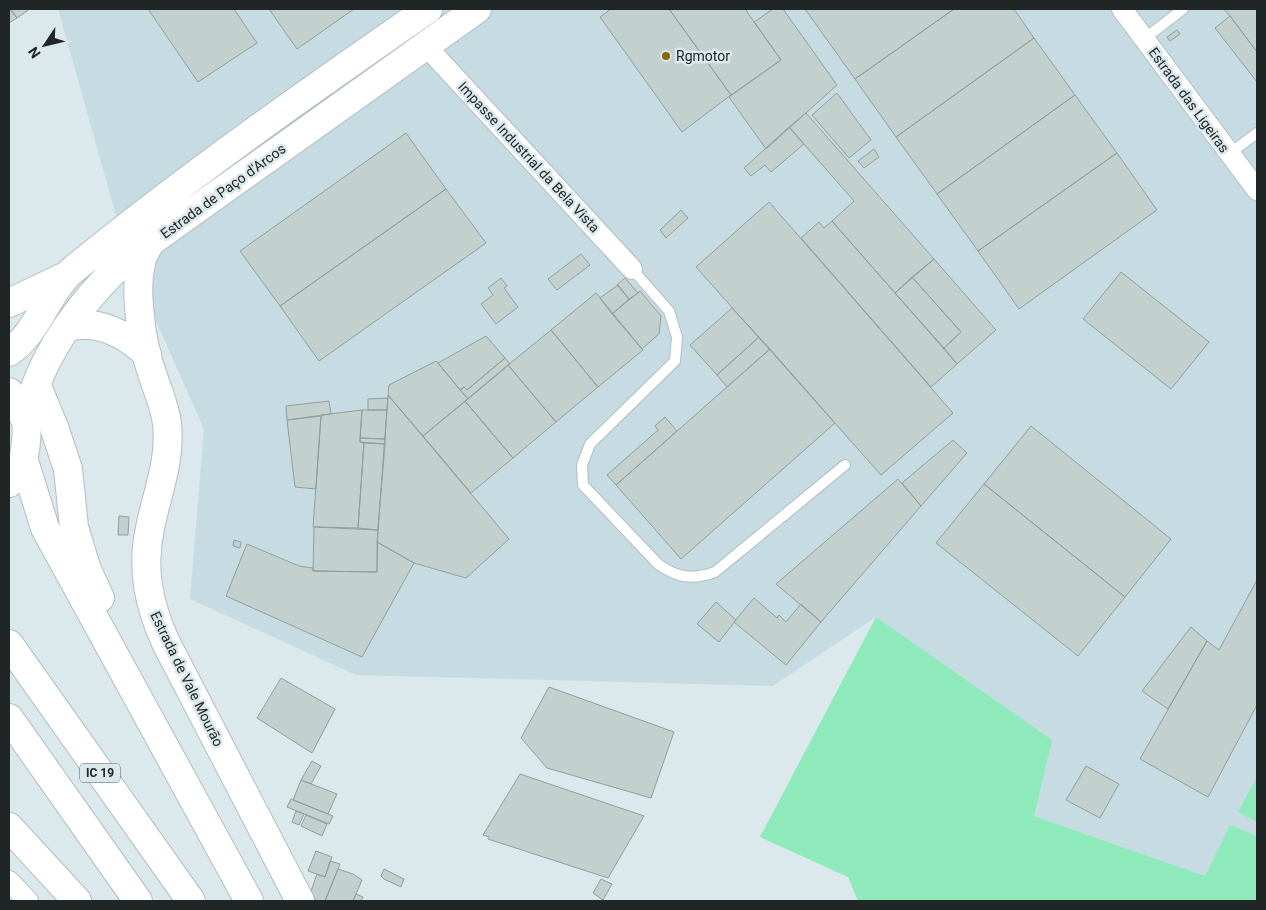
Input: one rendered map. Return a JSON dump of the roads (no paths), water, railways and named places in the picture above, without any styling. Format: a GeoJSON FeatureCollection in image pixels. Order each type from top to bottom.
{"type":"FeatureCollection","features":[{"type":"Feature","properties":{"kind":"main road","name":"Estrada de Paço d'Arcos"},"geometry":{"type":"LineString","coordinates":[[9,352],[28,333],[64,277],[147,212],[428,9]]}},
{"type":"Feature","properties":{"kind":"main road","name":"Estrada de Paço d'Arcos"},"geometry":{"type":"LineString","coordinates":[[9,483],[24,460],[27,447],[26,422],[37,386],[68,327],[88,298],[104,280],[128,258],[477,9]]}},
{"type":"Feature","properties":{"kind":"main road","name":"Estrada de Vale Mourão"},"geometry":{"type":"LineString","coordinates":[[150,243],[143,256],[138,278],[147,354],[164,406],[167,432],[166,468],[149,530],[146,570],[148,593],[154,617],[300,901]]}},
{"type":"Feature","properties":{"kind":"main road"},"geometry":{"type":"LineString","coordinates":[[9,303],[64,277]]}},
{"type":"Feature","properties":{"kind":"main road"},"geometry":{"type":"LineString","coordinates":[[68,327],[85,324],[104,327],[136,344],[147,354]]}},
{"type":"Feature","properties":{"kind":"main road"},"geometry":{"type":"LineString","coordinates":[[37,386],[54,426],[68,469],[74,527],[88,570],[173,764]]}},
{"type":"Feature","properties":{"kind":"main road","name":"Estrada de Paço d'Arcos"},"geometry":{"type":"LineString","coordinates":[[9,392],[18,404],[26,422]]}},
{"type":"Feature","properties":{"kind":"main road"},"geometry":{"type":"LineString","coordinates":[[24,460],[45,528],[250,901]]}},
{"type":"Feature","properties":{"kind":"main road","name":"IC 19"},"geometry":{"type":"LineString","coordinates":[[9,644],[191,901]]}},
{"type":"Feature","properties":{"kind":"main road"},"geometry":{"type":"LineString","coordinates":[[9,718],[138,901]]}},
{"type":"Feature","properties":{"kind":"main road"},"geometry":{"type":"LineString","coordinates":[[9,828],[77,901]]}},
{"type":"Feature","properties":{"kind":"street","name":"Estrada das Ligeiras"},"geometry":{"type":"LineString","coordinates":[[1122,9],[1257,190]]}},
{"type":"Feature","properties":{"kind":"street","name":"Impasse Industrial da Bela Vista"},"geometry":{"type":"LineString","coordinates":[[426,46],[632,269]]}},
{"type":"Feature","properties":{"kind":"street"},"geometry":{"type":"LineString","coordinates":[[9,881],[28,901]]}},
{"type":"Feature","properties":{"kind":"lane"},"geometry":{"type":"LineString","coordinates":[[1144,38],[1183,9]]}},
{"type":"Feature","properties":{"kind":"lane"},"geometry":{"type":"LineString","coordinates":[[1229,154],[1257,133]]}},
{"type":"Feature","properties":{"kind":"lane"},"geometry":{"type":"LineString","coordinates":[[632,269],[669,311],[678,336],[675,361],[590,444],[581,473],[583,484],[658,564],[671,574],[685,577],[700,577],[715,572],[845,465]]}},
{"type":"Feature","properties":{"kind":"place","name":"Rgmotor"},"geometry":{"type":"Point","coordinates":[666,56]}}]}
